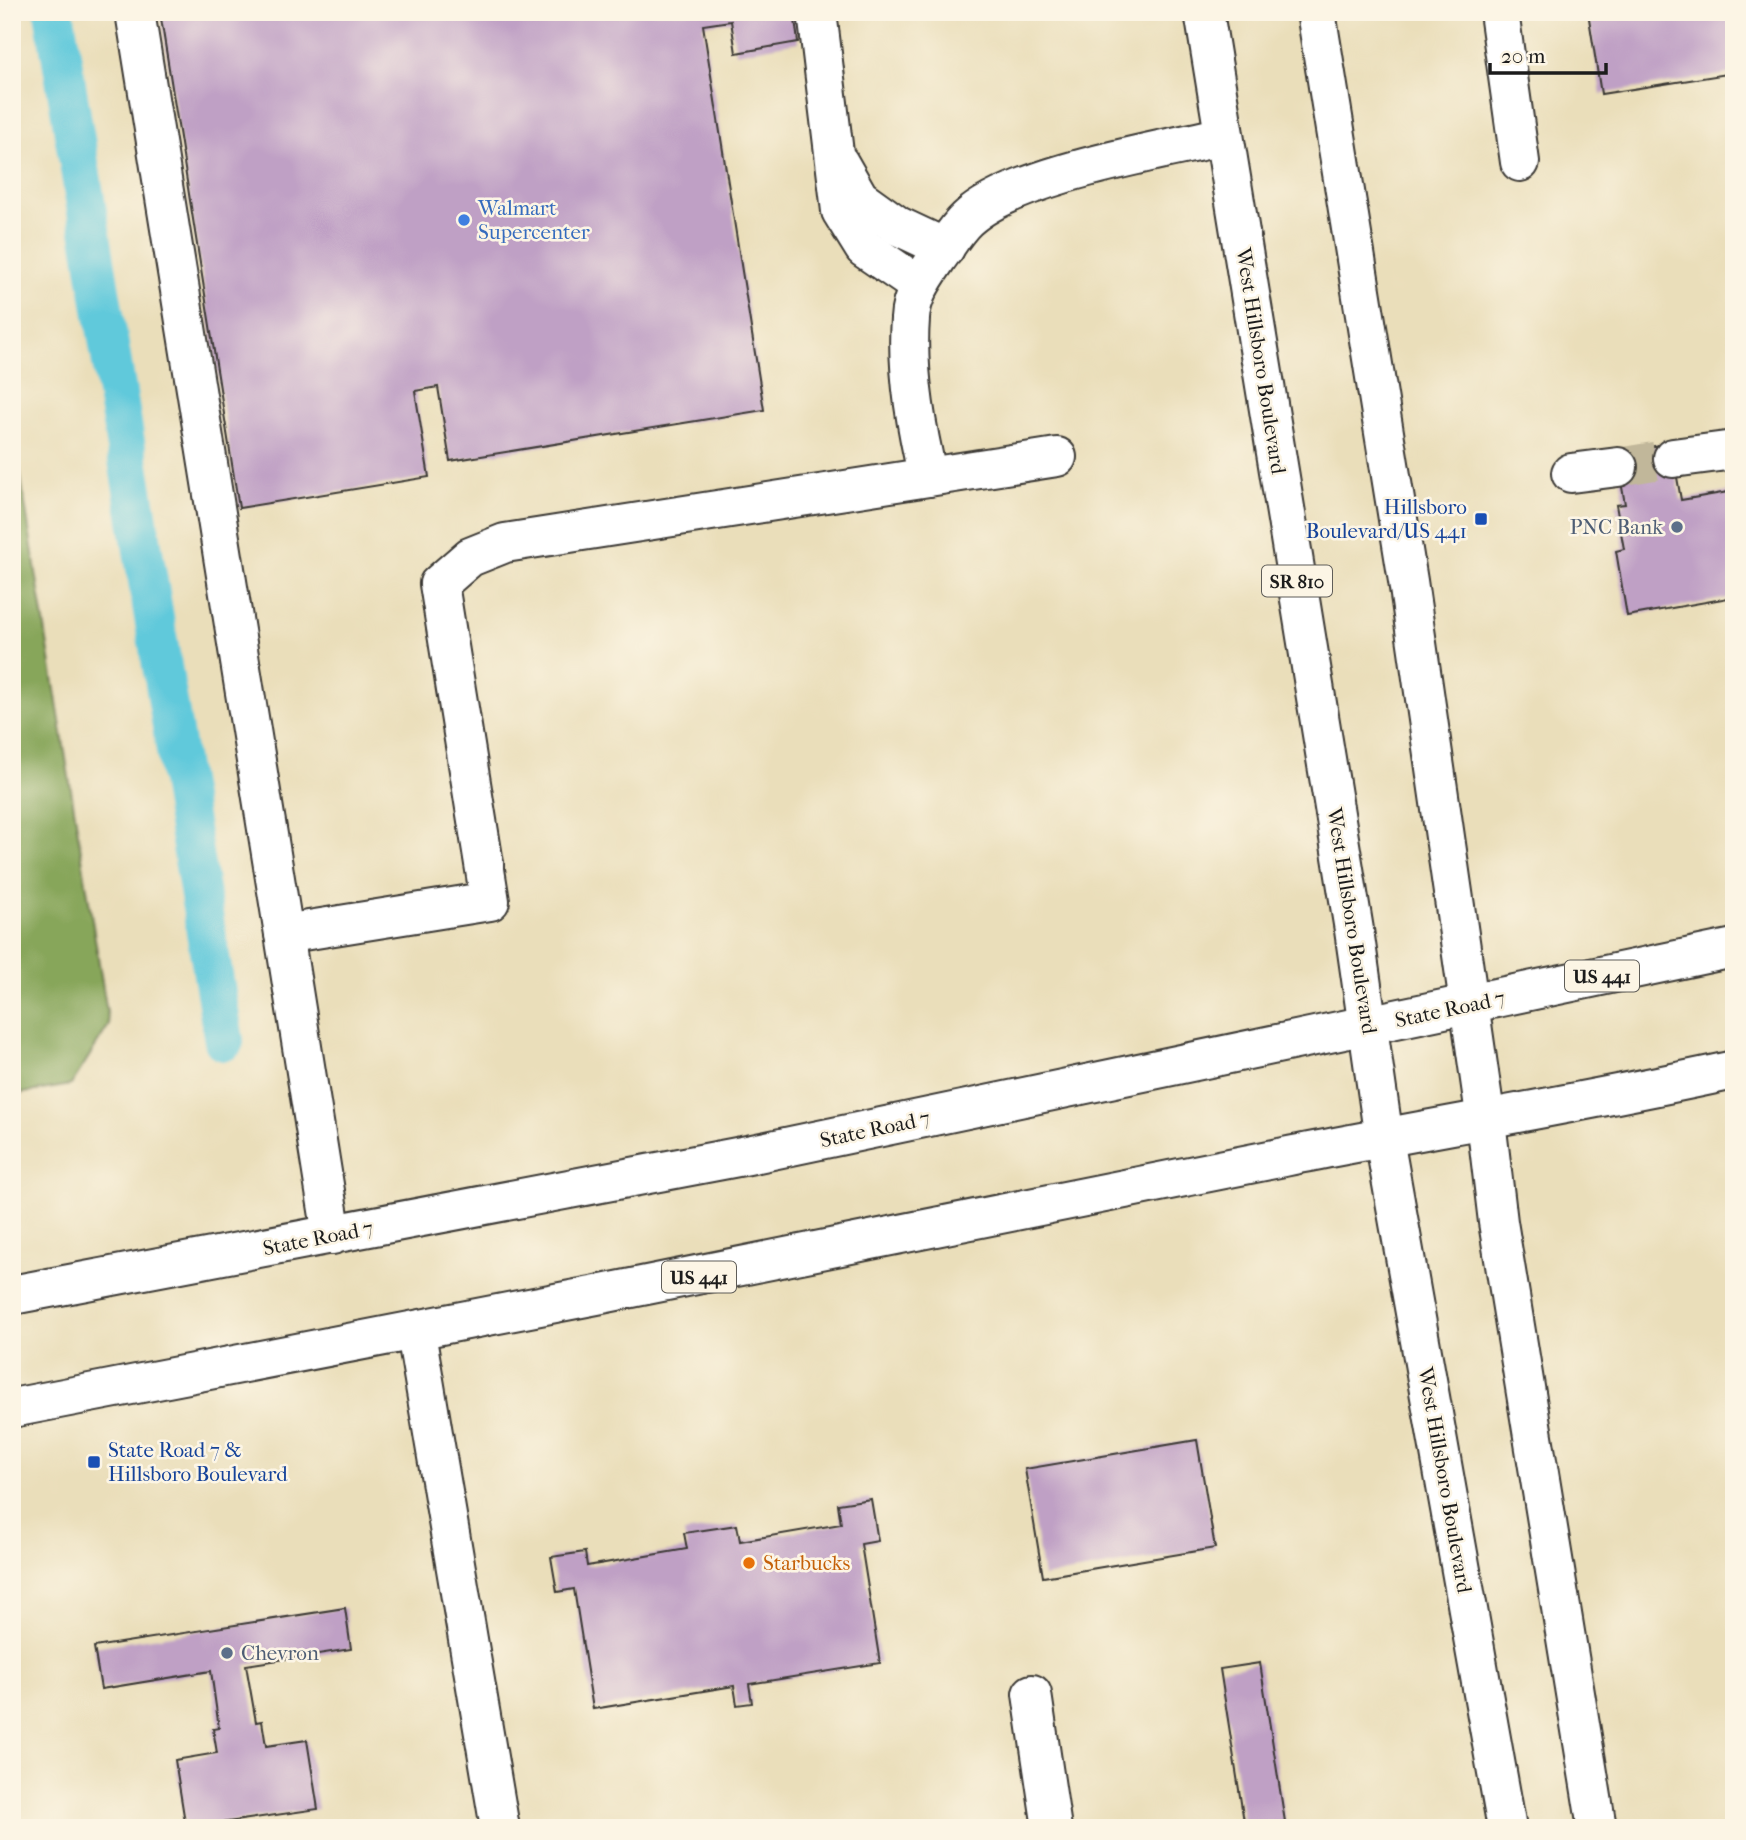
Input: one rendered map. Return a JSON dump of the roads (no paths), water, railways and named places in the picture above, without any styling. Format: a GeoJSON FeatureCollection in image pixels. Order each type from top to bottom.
{"type":"FeatureCollection","features":[{"type":"Feature","properties":{"kind":"main road"},"geometry":{"type":"LineString","coordinates":[[135,12],[332,1235]]}},
{"type":"Feature","properties":{"kind":"main road"},"geometry":{"type":"LineString","coordinates":[[817,12],[841,211],[864,248],[918,285]]}},
{"type":"Feature","properties":{"kind":"main road","name":"West Hillsboro Boulevard"},"geometry":{"type":"LineString","coordinates":[[1204,12],[1369,1027],[1384,1139],[1507,1828]]}},
{"type":"Feature","properties":{"kind":"main road"},"geometry":{"type":"LineString","coordinates":[[1316,12],[1406,570],[1486,1121],[1498,1222],[1597,1828]]}},
{"type":"Feature","properties":{"kind":"main road"},"geometry":{"type":"LineString","coordinates":[[1499,12],[1521,162]]}},
{"type":"Feature","properties":{"kind":"main road"},"geometry":{"type":"LineString","coordinates":[[928,477],[920,443],[910,366],[909,317],[918,285],[967,218],[1012,191],[1074,172],[1224,135]]}},
{"type":"Feature","properties":{"kind":"main road"},"geometry":{"type":"LineString","coordinates":[[836,158],[859,198],[898,226],[945,248]]}},
{"type":"Feature","properties":{"kind":"main road"},"geometry":{"type":"LineString","coordinates":[[1673,458],[1734,450]]}},
{"type":"Feature","properties":{"kind":"main road"},"geometry":{"type":"LineString","coordinates":[[284,934],[490,901],[439,584],[470,556],[505,543],[1057,457]]}},
{"type":"Feature","properties":{"kind":"main road"},"geometry":{"type":"LineString","coordinates":[[1571,473],[1618,467]]}},
{"type":"Feature","properties":{"kind":"main road","name":"State Road 7"},"geometry":{"type":"LineString","coordinates":[[12,1295],[760,1153],[1369,1027],[1734,948]]}},
{"type":"Feature","properties":{"kind":"main road","name":"US 441"},"geometry":{"type":"LineString","coordinates":[[12,1408],[416,1333],[1734,1070]]}},
{"type":"Feature","properties":{"kind":"main road"},"geometry":{"type":"LineString","coordinates":[[416,1333],[500,1828]]}},
{"type":"Feature","properties":{"kind":"main road"},"geometry":{"type":"LineString","coordinates":[[1032,1694],[1052,1828]]}},
{"type":"Feature","properties":{"kind":"waterway"},"geometry":{"type":"LineString","coordinates":[[54,12],[224,1041]]}},
{"type":"Feature","properties":{"kind":"tunnel"},"geometry":{"type":"LineString","coordinates":[[1618,467],[1673,458]]}},
{"type":"Feature","properties":{"kind":"place","name":"Walmart Supercenter"},"geometry":{"type":"Point","coordinates":[464,220]}},
{"type":"Feature","properties":{"kind":"place","name":"Hillsboro Boulevard/US 441"},"geometry":{"type":"Point","coordinates":[1481,519]}},
{"type":"Feature","properties":{"kind":"place","name":"PNC Bank"},"geometry":{"type":"Point","coordinates":[1677,527]}},
{"type":"Feature","properties":{"kind":"place","name":"State Road 7 & Hillsboro Boulevard"},"geometry":{"type":"Point","coordinates":[94,1462]}},
{"type":"Feature","properties":{"kind":"place","name":"Starbucks"},"geometry":{"type":"Point","coordinates":[749,1563]}},
{"type":"Feature","properties":{"kind":"place","name":"Chevron"},"geometry":{"type":"Point","coordinates":[227,1653]}}]}
